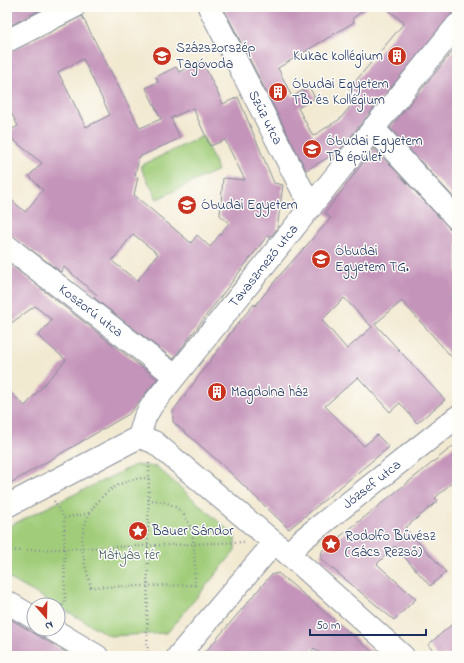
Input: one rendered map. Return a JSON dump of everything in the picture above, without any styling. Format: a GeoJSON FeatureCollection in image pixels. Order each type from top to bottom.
{"type":"FeatureCollection","features":[{"type":"Feature","properties":{"kind":"street"},"geometry":{"type":"LineString","coordinates":[[7,41],[74,7]]}},
{"type":"Feature","properties":{"kind":"street","name":"Szűz utca"},"geometry":{"type":"LineString","coordinates":[[209,7],[311,207]]}},
{"type":"Feature","properties":{"kind":"street","name":"Tavaszmező utca"},"geometry":{"type":"LineString","coordinates":[[139,437],[145,417],[152,405],[457,25]]}},
{"type":"Feature","properties":{"kind":"street"},"geometry":{"type":"LineString","coordinates":[[373,128],[457,219]]}},
{"type":"Feature","properties":{"kind":"street","name":"Koszorú utca"},"geometry":{"type":"LineString","coordinates":[[7,246],[175,376]]}},
{"type":"Feature","properties":{"kind":"street","name":"József utca"},"geometry":{"type":"LineString","coordinates":[[281,548],[303,539],[457,417]]}},
{"type":"Feature","properties":{"kind":"street"},"geometry":{"type":"LineString","coordinates":[[7,506],[139,437],[154,442],[281,548],[403,656]]}},
{"type":"Feature","properties":{"kind":"street"},"geometry":{"type":"LineString","coordinates":[[178,656],[281,548]]}},
{"type":"Feature","properties":{"kind":"street"},"geometry":{"type":"LineString","coordinates":[[7,602],[26,613]]}},
{"type":"Feature","properties":{"kind":"street"},"geometry":{"type":"LineString","coordinates":[[65,637],[97,656]]}},
{"type":"Feature","properties":{"kind":"path"},"geometry":{"type":"LineString","coordinates":[[148,656],[147,545],[150,458]]}},
{"type":"Feature","properties":{"kind":"path"},"geometry":{"type":"LineString","coordinates":[[148,500],[165,502],[175,507],[184,515],[192,529],[195,585],[91,587],[82,548],[91,513],[102,496],[120,483],[141,477],[149,478]]}},
{"type":"Feature","properties":{"kind":"path"},"geometry":{"type":"LineString","coordinates":[[46,485],[64,518],[65,597]]}},
{"type":"Feature","properties":{"kind":"path"},"geometry":{"type":"LineString","coordinates":[[64,518],[91,513]]}},
{"type":"Feature","properties":{"kind":"path"},"geometry":{"type":"LineString","coordinates":[[7,551],[247,542]]}},
{"type":"Feature","properties":{"kind":"green space"},"geometry":{"type":"Polygon","coordinates":[[[203,136],[218,170],[157,199],[140,166],[203,136]]]}},
{"type":"Feature","properties":{"kind":"green space","name":"Mátyás tér"},"geometry":{"type":"Polygon","coordinates":[[[135,465],[157,467],[235,536],[235,551],[167,633],[110,636],[66,611],[66,597],[42,597],[7,577],[7,527],[135,465]]]}},
{"type":"Feature","properties":{"kind":"building"},"geometry":{"type":"Polygon","coordinates":[[[7,7],[46,7],[7,27],[7,7]]]}},
{"type":"Feature","properties":{"kind":"building"},"geometry":{"type":"Polygon","coordinates":[[[223,7],[368,7],[353,18],[354,22],[278,68],[292,97],[309,87],[315,98],[298,108],[313,136],[340,119],[358,97],[349,89],[404,23],[385,7],[457,7],[338,152],[306,170],[223,7]]]}},
{"type":"Feature","properties":{"kind":"building"},"geometry":{"type":"Polygon","coordinates":[[[82,16],[140,128],[161,119],[146,88],[158,82],[156,77],[176,67],[179,72],[202,61],[223,104],[238,97],[274,183],[283,185],[277,229],[271,236],[267,236],[173,359],[94,298],[97,295],[64,267],[61,272],[7,232],[7,196],[25,212],[43,190],[29,176],[42,163],[7,135],[7,132],[18,126],[7,105],[7,53],[82,16]],[[83,59],[58,72],[86,127],[110,115],[83,59]],[[193,108],[171,118],[180,138],[139,157],[135,176],[138,177],[134,195],[191,243],[197,235],[210,247],[229,223],[220,215],[223,178],[245,180],[225,140],[210,146],[193,108]],[[133,234],[112,261],[137,281],[158,254],[133,234]]]}},
{"type":"Feature","properties":{"kind":"building"},"geometry":{"type":"Polygon","coordinates":[[[457,46],[457,201],[390,128],[457,46]]]}},
{"type":"Feature","properties":{"kind":"building"},"geometry":{"type":"Polygon","coordinates":[[[374,148],[457,236],[457,290],[450,296],[457,304],[457,363],[402,301],[375,324],[445,400],[417,423],[400,403],[390,412],[358,377],[325,406],[364,446],[377,435],[389,447],[289,529],[217,460],[173,422],[173,411],[235,327],[331,218],[325,213],[374,148]],[[344,298],[322,320],[347,349],[372,327],[344,298]]]}},
{"type":"Feature","properties":{"kind":"building"},"geometry":{"type":"Polygon","coordinates":[[[7,262],[157,379],[129,414],[7,485],[7,389],[25,406],[66,360],[38,336],[52,320],[35,306],[7,326],[7,262]]]}},
{"type":"Feature","properties":{"kind":"building"},"geometry":{"type":"Polygon","coordinates":[[[457,443],[457,478],[435,498],[438,501],[405,528],[446,572],[430,586],[395,546],[377,564],[416,599],[394,620],[321,559],[322,551],[457,443]]]}},
{"type":"Feature","properties":{"kind":"building"},"geometry":{"type":"Polygon","coordinates":[[[278,573],[377,656],[324,656],[314,648],[308,656],[202,656],[271,575],[278,573]]]}},
{"type":"Feature","properties":{"kind":"building"},"geometry":{"type":"Polygon","coordinates":[[[7,617],[26,628],[26,637],[40,637],[72,656],[7,656],[7,617]]]}},
{"type":"Feature","properties":{"kind":"building"},"geometry":{"type":"Polygon","coordinates":[[[457,620],[457,656],[438,656],[428,645],[457,620]]]}},
{"type":"Feature","properties":{"kind":"place","name":"Százszorszép Tagóvoda"},"geometry":{"type":"Point","coordinates":[162,56]}},
{"type":"Feature","properties":{"kind":"place","name":"Kukac kollégium"},"geometry":{"type":"Point","coordinates":[397,56]}},
{"type":"Feature","properties":{"kind":"place","name":"Óbudai Egyetem TB. és Kollégium"},"geometry":{"type":"Point","coordinates":[278,92]}},
{"type":"Feature","properties":{"kind":"place","name":"Óbudai Egyetem TB épület"},"geometry":{"type":"Point","coordinates":[312,149]}},
{"type":"Feature","properties":{"kind":"place","name":"Óbudai Egyetem"},"geometry":{"type":"Point","coordinates":[187,205]}},
{"type":"Feature","properties":{"kind":"place","name":"Óbudai Egyetem TG."},"geometry":{"type":"Point","coordinates":[321,259]}},
{"type":"Feature","properties":{"kind":"place","name":"Magdolna ház"},"geometry":{"type":"Point","coordinates":[217,392]}},
{"type":"Feature","properties":{"kind":"place","name":"Bauer Sándor"},"geometry":{"type":"Point","coordinates":[138,531]}},
{"type":"Feature","properties":{"kind":"place","name":"Rodolfo Bűvész (Gács Rezső)"},"geometry":{"type":"Point","coordinates":[331,544]}}]}
